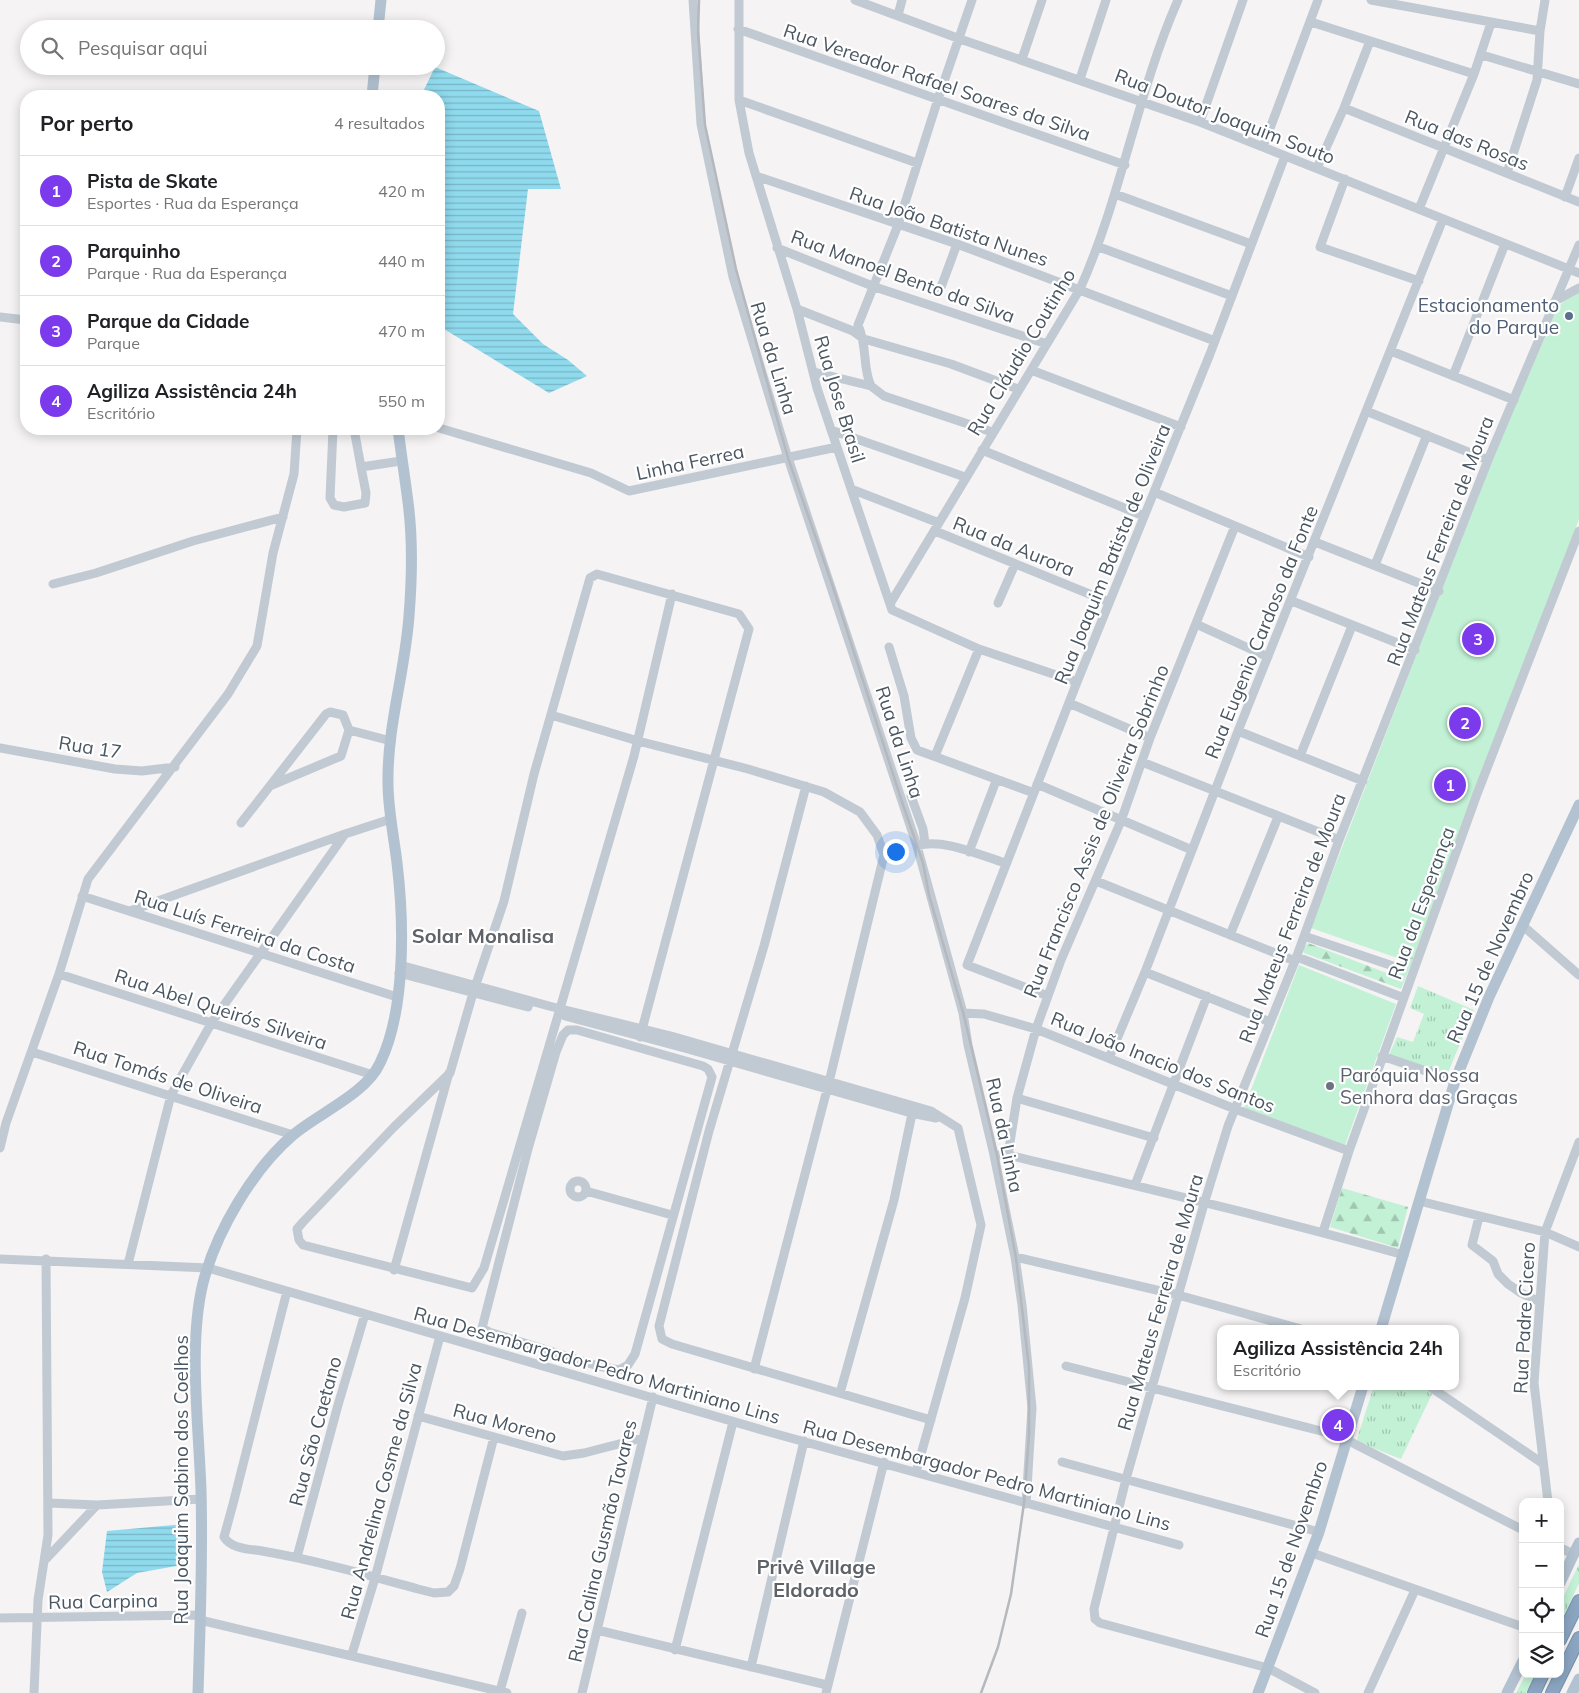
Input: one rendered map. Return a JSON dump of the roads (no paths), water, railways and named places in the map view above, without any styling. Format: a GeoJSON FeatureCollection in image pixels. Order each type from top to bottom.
{"type":"FeatureCollection","features":[{"type":"Feature","properties":{"kind":"highway"},"geometry":{"type":"LineString","coordinates":[[1563,1633],[1579,1601]]}},
{"type":"Feature","properties":{"kind":"highway"},"geometry":{"type":"LineString","coordinates":[[1552,1693],[1579,1638]]}},
{"type":"Feature","properties":{"kind":"highway"},"geometry":{"type":"LineString","coordinates":[[1534,1693],[1541,1678]]}},
{"type":"Feature","properties":{"kind":"main road"},"geometry":{"type":"LineString","coordinates":[[379,20],[381,0]]}},
{"type":"Feature","properties":{"kind":"main road"},"geometry":{"type":"LineString","coordinates":[[372,90],[373,75]]}},
{"type":"Feature","properties":{"kind":"main road"},"geometry":{"type":"LineString","coordinates":[[373,1075],[385,1052],[397,997],[400,969],[400,903],[388,786],[391,741],[406,648],[409,608],[410,527],[399,435]]}},
{"type":"Feature","properties":{"kind":"main road","name":"Rua 15 de Novembro"},"geometry":{"type":"LineString","coordinates":[[1382,1325],[1455,1081],[1522,924],[1579,805]]}},
{"type":"Feature","properties":{"kind":"main road","name":"Rua Joaquim Sabino dos Coelhos"},"geometry":{"type":"LineString","coordinates":[[198,1693],[201,1499],[196,1346],[200,1298],[208,1268],[232,1215],[264,1165],[293,1135],[362,1086],[373,1075]]}},
{"type":"Feature","properties":{"kind":"main road","name":"Rua 15 de Novembro"},"geometry":{"type":"LineString","coordinates":[[1258,1693],[1312,1553],[1362,1390]]}},
{"type":"Feature","properties":{"kind":"main road"},"geometry":{"type":"LineString","coordinates":[[1564,1574],[1576,1548]]}},
{"type":"Feature","properties":{"kind":"main road"},"geometry":{"type":"LineString","coordinates":[[1507,1693],[1519,1669]]}},
{"type":"Feature","properties":{"kind":"main road"},"geometry":{"type":"LineString","coordinates":[[1572,1693],[1579,1679]]}},
{"type":"Feature","properties":{"kind":"street","name":"Rua da Linha"},"geometry":{"type":"LineString","coordinates":[[693,0],[701,124],[733,277],[788,458],[921,845],[964,1013],[968,1045],[994,1155],[1015,1258],[1032,1408],[1026,1504]]}},
{"type":"Feature","properties":{"kind":"street","name":"Rua Jose Brasil"},"geometry":{"type":"LineString","coordinates":[[739,0],[740,100],[750,153],[831,430],[890,604]]}},
{"type":"Feature","properties":{"kind":"street","name":"Rua Doutor Joaquim Souto"},"geometry":{"type":"LineString","coordinates":[[855,0],[960,39],[1200,122],[1579,273]]}},
{"type":"Feature","properties":{"kind":"street"},"geometry":{"type":"LineString","coordinates":[[898,15],[902,0]]}},
{"type":"Feature","properties":{"kind":"street"},"geometry":{"type":"LineString","coordinates":[[870,386],[867,378],[864,339],[858,325],[898,225],[972,0]]}},
{"type":"Feature","properties":{"kind":"street"},"geometry":{"type":"LineString","coordinates":[[1022,59],[1042,0]]}},
{"type":"Feature","properties":{"kind":"street"},"geometry":{"type":"LineString","coordinates":[[1080,79],[1106,0]]}},
{"type":"Feature","properties":{"kind":"street","name":"Rua Cláudio Coutinho"},"geometry":{"type":"LineString","coordinates":[[890,604],[1080,288],[1099,247],[1143,101],[1169,21],[1178,0]]}},
{"type":"Feature","properties":{"kind":"street"},"geometry":{"type":"LineString","coordinates":[[1200,122],[1243,0]]}},
{"type":"Feature","properties":{"kind":"street"},"geometry":{"type":"LineString","coordinates":[[1263,147],[1318,0]]}},
{"type":"Feature","properties":{"kind":"street"},"geometry":{"type":"LineString","coordinates":[[1371,0],[1540,32]]}},
{"type":"Feature","properties":{"kind":"street"},"geometry":{"type":"LineString","coordinates":[[1508,173],[1534,93],[1545,0]]}},
{"type":"Feature","properties":{"kind":"street"},"geometry":{"type":"LineString","coordinates":[[1311,22],[1474,74]]}},
{"type":"Feature","properties":{"kind":"street"},"geometry":{"type":"LineString","coordinates":[[1419,209],[1482,55],[1491,23]]}},
{"type":"Feature","properties":{"kind":"street","name":"Rua Vereador Rafael Soares da Silva"},"geometry":{"type":"LineString","coordinates":[[738,29],[1125,165]]}},
{"type":"Feature","properties":{"kind":"street"},"geometry":{"type":"LineString","coordinates":[[1317,168],[1344,108],[1370,41]]}},
{"type":"Feature","properties":{"kind":"street"},"geometry":{"type":"LineString","coordinates":[[1482,55],[1579,84]]}},
{"type":"Feature","properties":{"kind":"street"},"geometry":{"type":"LineString","coordinates":[[740,100],[917,163]]}},
{"type":"Feature","properties":{"kind":"street","name":"Rua das Rosas"},"geometry":{"type":"LineString","coordinates":[[1344,108],[1579,202]]}},
{"type":"Feature","properties":{"kind":"street","name":"Rua Joaquim Batista de Oliveira"},"geometry":{"type":"LineString","coordinates":[[1048,996],[967,965],[1005,863],[1215,341],[1285,156]]}},
{"type":"Feature","properties":{"kind":"street"},"geometry":{"type":"LineString","coordinates":[[1565,197],[1579,158]]}},
{"type":"Feature","properties":{"kind":"street","name":"Rua João Batista Nunes"},"geometry":{"type":"LineString","coordinates":[[756,176],[1080,288],[1215,341]]}},
{"type":"Feature","properties":{"kind":"street"},"geometry":{"type":"LineString","coordinates":[[1345,179],[1320,245],[1323,248],[1419,280]]}},
{"type":"Feature","properties":{"kind":"street"},"geometry":{"type":"LineString","coordinates":[[1115,194],[1251,244]]}},
{"type":"Feature","properties":{"kind":"street","name":"Rua Eugenio Cardoso da Fonte"},"geometry":{"type":"LineString","coordinates":[[1109,1058],[1169,912],[1238,731],[1292,601],[1443,219]]}},
{"type":"Feature","properties":{"kind":"street"},"geometry":{"type":"LineString","coordinates":[[940,290],[957,244]]}},
{"type":"Feature","properties":{"kind":"street"},"geometry":{"type":"LineString","coordinates":[[1453,376],[1506,244]]}},
{"type":"Feature","properties":{"kind":"street","name":"Rua Mateus Ferreira de Moura"},"geometry":{"type":"LineString","coordinates":[[1268,1668],[1097,1621],[1094,1609],[1112,1528],[1204,1204],[1235,1109],[1296,959],[1339,840],[1488,460],[1579,245]]}},
{"type":"Feature","properties":{"kind":"street"},"geometry":{"type":"LineString","coordinates":[[1099,247],[1232,296]]}},
{"type":"Feature","properties":{"kind":"street","name":"Rua Manoel Bento da Silva"},"geometry":{"type":"LineString","coordinates":[[777,248],[874,286],[1047,344]]}},
{"type":"Feature","properties":{"kind":"street"},"geometry":{"type":"LineString","coordinates":[[1555,301],[1579,288]]}},
{"type":"Feature","properties":{"kind":"street"},"geometry":{"type":"LineString","coordinates":[[797,309],[853,331],[864,339],[951,364],[1018,389]]}},
{"type":"Feature","properties":{"kind":"street"},"geometry":{"type":"LineString","coordinates":[[0,317],[20,319]]}},
{"type":"Feature","properties":{"kind":"street"},"geometry":{"type":"LineString","coordinates":[[1391,351],[1514,400]]}},
{"type":"Feature","properties":{"kind":"street"},"geometry":{"type":"LineString","coordinates":[[1031,370],[1181,427]]}},
{"type":"Feature","properties":{"kind":"street"},"geometry":{"type":"LineString","coordinates":[[814,372],[870,386],[884,396],[992,432]]}},
{"type":"Feature","properties":{"kind":"street"},"geometry":{"type":"LineString","coordinates":[[1366,411],[1488,460]]}},
{"type":"Feature","properties":{"kind":"street","name":"Linha Ferrea"},"geometry":{"type":"LineString","coordinates":[[445,430],[591,472],[629,491],[837,447]]}},
{"type":"Feature","properties":{"kind":"street"},"geometry":{"type":"LineString","coordinates":[[831,430],[965,477]]}},
{"type":"Feature","properties":{"kind":"street"},"geometry":{"type":"LineString","coordinates":[[0,1148],[6,1123],[59,974],[82,896],[93,870],[174,767],[228,694],[257,646],[272,561],[294,474],[297,435]]}},
{"type":"Feature","properties":{"kind":"street"},"geometry":{"type":"LineString","coordinates":[[333,435],[330,498],[334,505],[352,506],[366,501],[355,435]]}},
{"type":"Feature","properties":{"kind":"street"},"geometry":{"type":"LineString","coordinates":[[1375,565],[1427,436]]}},
{"type":"Feature","properties":{"kind":"street"},"geometry":{"type":"LineString","coordinates":[[982,450],[1144,516]]}},
{"type":"Feature","properties":{"kind":"street"},"geometry":{"type":"LineString","coordinates":[[361,467],[401,462]]}},
{"type":"Feature","properties":{"kind":"street","name":"Rua da Aurora"},"geometry":{"type":"LineString","coordinates":[[851,489],[1015,564],[1109,602]]}},
{"type":"Feature","properties":{"kind":"street"},"geometry":{"type":"LineString","coordinates":[[1154,492],[1309,557]]}},
{"type":"Feature","properties":{"kind":"street"},"geometry":{"type":"LineString","coordinates":[[53,584],[96,573],[193,541],[283,516]]}},
{"type":"Feature","properties":{"kind":"street","name":"Rua Francisco Assis de Oliveira Sobrinho"},"geometry":{"type":"LineString","coordinates":[[1008,1155],[1018,1098],[1036,1029],[1121,821],[1150,738],[1235,526]]}},
{"type":"Feature","properties":{"kind":"street","name":"Rua da Esperança"},"geometry":{"type":"LineString","coordinates":[[1323,1232],[1382,1056],[1477,794],[1579,531]]}},
{"type":"Feature","properties":{"kind":"street"},"geometry":{"type":"LineString","coordinates":[[1315,542],[1438,591]]}},
{"type":"Feature","properties":{"kind":"street"},"geometry":{"type":"LineString","coordinates":[[998,603],[1015,564]]}},
{"type":"Feature","properties":{"kind":"street"},"geometry":{"type":"LineString","coordinates":[[394,1270],[474,989],[504,902],[551,715],[590,578],[597,574],[738,614],[749,629],[640,1033]]}},
{"type":"Feature","properties":{"kind":"street"},"geometry":{"type":"LineString","coordinates":[[450,1073],[394,1127],[298,1229],[297,1235],[303,1245],[394,1270],[472,1288],[484,1268],[558,1012],[607,855],[638,742],[672,594]]}},
{"type":"Feature","properties":{"kind":"street"},"geometry":{"type":"LineString","coordinates":[[1292,601],[1415,650]]}},
{"type":"Feature","properties":{"kind":"street"},"geometry":{"type":"LineString","coordinates":[[890,604],[894,613],[979,649],[1077,682]]}},
{"type":"Feature","properties":{"kind":"street"},"geometry":{"type":"LineString","coordinates":[[1196,624],[1268,657]]}},
{"type":"Feature","properties":{"kind":"street"},"geometry":{"type":"LineString","coordinates":[[1300,756],[1352,626]]}},
{"type":"Feature","properties":{"kind":"street"},"geometry":{"type":"LineString","coordinates":[[889,647],[904,696],[914,746],[921,752],[996,781],[1034,793]]}},
{"type":"Feature","properties":{"kind":"street"},"geometry":{"type":"LineString","coordinates":[[935,756],[979,649]]}},
{"type":"Feature","properties":{"kind":"street"},"geometry":{"type":"LineString","coordinates":[[1069,703],[1150,738]]}},
{"type":"Feature","properties":{"kind":"street"},"geometry":{"type":"LineString","coordinates":[[240,823],[272,785],[326,714],[336,712],[342,715],[349,730],[341,756],[272,785]]}},
{"type":"Feature","properties":{"kind":"street"},"geometry":{"type":"LineString","coordinates":[[551,715],[638,742],[714,760],[824,792],[860,812],[877,835],[884,855],[828,1086],[754,1369]]}},
{"type":"Feature","properties":{"kind":"street"},"geometry":{"type":"LineString","coordinates":[[349,730],[391,741]]}},
{"type":"Feature","properties":{"kind":"street"},"geometry":{"type":"LineString","coordinates":[[1238,731],[1363,781]]}},
{"type":"Feature","properties":{"kind":"street","name":"Rua 17"},"geometry":{"type":"LineString","coordinates":[[0,748],[115,769],[142,771],[174,767]]}},
{"type":"Feature","properties":{"kind":"street"},"geometry":{"type":"LineString","coordinates":[[1142,762],[1339,840]]}},
{"type":"Feature","properties":{"kind":"street"},"geometry":{"type":"LineString","coordinates":[[969,852],[996,781]]}},
{"type":"Feature","properties":{"kind":"street"},"geometry":{"type":"LineString","coordinates":[[1037,784],[1192,850]]}},
{"type":"Feature","properties":{"kind":"street"},"geometry":{"type":"LineString","coordinates":[[806,786],[764,946],[709,1131],[660,1326],[662,1339],[672,1344],[754,1369],[931,1420]]}},
{"type":"Feature","properties":{"kind":"street"},"geometry":{"type":"LineString","coordinates":[[911,796],[923,829],[921,845],[944,845],[1005,863]]}},
{"type":"Feature","properties":{"kind":"street"},"geometry":{"type":"LineString","coordinates":[[1230,935],[1278,816]]}},
{"type":"Feature","properties":{"kind":"street"},"geometry":{"type":"LineString","coordinates":[[130,911],[345,834],[391,820]]}},
{"type":"Feature","properties":{"kind":"street"},"geometry":{"type":"LineString","coordinates":[[128,1264],[171,1095],[212,1022],[345,834]]}},
{"type":"Feature","properties":{"kind":"street"},"geometry":{"type":"LineString","coordinates":[[1096,881],[1169,912],[1404,998]]}},
{"type":"Feature","properties":{"kind":"street","name":"Rua Luís Ferreira da Costa"},"geometry":{"type":"LineString","coordinates":[[82,896],[397,997]]}},
{"type":"Feature","properties":{"kind":"street"},"geometry":{"type":"LineString","coordinates":[[1522,924],[1579,975]]}},
{"type":"Feature","properties":{"kind":"street"},"geometry":{"type":"LineString","coordinates":[[1304,936],[1393,966]]}},
{"type":"Feature","properties":{"kind":"street"},"geometry":{"type":"LineString","coordinates":[[400,969],[640,1033],[943,1118],[958,1128],[981,1225],[965,1298],[916,1472]]}},
{"type":"Feature","properties":{"kind":"street"},"geometry":{"type":"LineString","coordinates":[[1145,972],[1270,1022]]}},
{"type":"Feature","properties":{"kind":"street","name":"Rua Abel Queirós Silveira"},"geometry":{"type":"LineString","coordinates":[[59,974],[373,1075]]}},
{"type":"Feature","properties":{"kind":"street"},"geometry":{"type":"LineString","coordinates":[[1135,1185],[1207,996]]}},
{"type":"Feature","properties":{"kind":"street","name":"Rua João Inacio dos Santos"},"geometry":{"type":"LineString","coordinates":[[964,1013],[972,1012],[994,1016],[1036,1029],[1235,1109],[1349,1151]]}},
{"type":"Feature","properties":{"kind":"street"},"geometry":{"type":"LineString","coordinates":[[568,1030],[578,1030],[693,1063],[706,1067],[711,1073],[710,1090],[672,1215],[636,1350],[628,1365],[621,1369],[614,1369],[486,1332],[482,1324],[556,1052],[561,1039],[568,1030]]}},
{"type":"Feature","properties":{"kind":"street","name":"Rua Tomás de Oliveira"},"geometry":{"type":"LineString","coordinates":[[32,1052],[293,1135]]}},
{"type":"Feature","properties":{"kind":"street"},"geometry":{"type":"LineString","coordinates":[[1382,1056],[1455,1081]]}},
{"type":"Feature","properties":{"kind":"street"},"geometry":{"type":"LineString","coordinates":[[1018,1098],[1154,1138]]}},
{"type":"Feature","properties":{"kind":"street"},"geometry":{"type":"LineString","coordinates":[[840,1393],[894,1200],[913,1110]]}},
{"type":"Feature","properties":{"kind":"street","name":"Rua Padre Cicero"},"geometry":{"type":"LineString","coordinates":[[1547,1498],[1534,1383],[1545,1232],[1577,1152],[1579,1142]]}},
{"type":"Feature","properties":{"kind":"street"},"geometry":{"type":"LineString","coordinates":[[994,1155],[1008,1155],[1135,1185],[1204,1204],[1323,1232],[1404,1255]]}},
{"type":"Feature","properties":{"kind":"street"},"geometry":{"type":"LineString","coordinates":[[586,1191],[672,1215]]}},
{"type":"Feature","properties":{"kind":"street"},"geometry":{"type":"LineString","coordinates":[[1419,1201],[1545,1232],[1579,1247]]}},
{"type":"Feature","properties":{"kind":"street"},"geometry":{"type":"LineString","coordinates":[[1479,1217],[1472,1245],[1493,1261],[1498,1274],[1508,1284],[1540,1302]]}},
{"type":"Feature","properties":{"kind":"street"},"geometry":{"type":"LineString","coordinates":[[1015,1258],[1178,1295],[1287,1325]]}},
{"type":"Feature","properties":{"kind":"street","name":"Rua Desembargador Pedro Martiniano Lins"},"geometry":{"type":"LineString","coordinates":[[0,1259],[46,1259],[208,1268],[733,1422],[884,1462],[1026,1504],[1179,1545]]}},
{"type":"Feature","properties":{"kind":"street"},"geometry":{"type":"LineString","coordinates":[[34,1693],[36,1619],[46,1559],[49,1503],[46,1259]]}},
{"type":"Feature","properties":{"kind":"street"},"geometry":{"type":"LineString","coordinates":[[287,1291],[224,1534],[228,1542],[240,1547],[297,1557],[434,1593],[450,1591],[454,1586],[460,1569],[494,1437]]}},
{"type":"Feature","properties":{"kind":"street","name":"Rua São Caetano"},"geometry":{"type":"LineString","coordinates":[[297,1557],[365,1314]]}},
{"type":"Feature","properties":{"kind":"street","name":"Rua Andrelina Cosme da Silva"},"geometry":{"type":"LineString","coordinates":[[352,1654],[375,1578],[440,1336]]}},
{"type":"Feature","properties":{"kind":"street"},"geometry":{"type":"LineString","coordinates":[[534,1364],[538,1348]]}},
{"type":"Feature","properties":{"kind":"street"},"geometry":{"type":"LineString","coordinates":[[1066,1366],[1325,1432],[1347,1440],[1519,1528]]}},
{"type":"Feature","properties":{"kind":"street"},"geometry":{"type":"LineString","coordinates":[[1435,1390],[1542,1463]]}},
{"type":"Feature","properties":{"kind":"street","name":"Rua Calina Gusmão Tavares"},"geometry":{"type":"LineString","coordinates":[[582,1693],[653,1397]]}},
{"type":"Feature","properties":{"kind":"street","name":"Rua Moreno"},"geometry":{"type":"LineString","coordinates":[[418,1416],[566,1456],[642,1438]]}},
{"type":"Feature","properties":{"kind":"street"},"geometry":{"type":"LineString","coordinates":[[675,1650],[733,1422]]}},
{"type":"Feature","properties":{"kind":"street"},"geometry":{"type":"LineString","coordinates":[[751,1667],[804,1441]]}},
{"type":"Feature","properties":{"kind":"street"},"geometry":{"type":"LineString","coordinates":[[597,1630],[751,1667],[826,1689],[884,1462]]}},
{"type":"Feature","properties":{"kind":"street"},"geometry":{"type":"LineString","coordinates":[[1062,1462],[1319,1532]]}},
{"type":"Feature","properties":{"kind":"street"},"geometry":{"type":"LineString","coordinates":[[49,1503],[97,1505],[201,1499]]}},
{"type":"Feature","properties":{"kind":"street"},"geometry":{"type":"LineString","coordinates":[[46,1559],[97,1505]]}},
{"type":"Feature","properties":{"kind":"street"},"geometry":{"type":"LineString","coordinates":[[1312,1553],[1519,1626]]}},
{"type":"Feature","properties":{"kind":"street"},"geometry":{"type":"LineString","coordinates":[[1368,1693],[1415,1590]]}},
{"type":"Feature","properties":{"kind":"street"},"geometry":{"type":"LineString","coordinates":[[504,1692],[522,1613]]}},
{"type":"Feature","properties":{"kind":"street","name":"Rua Carpina"},"geometry":{"type":"LineString","coordinates":[[0,1618],[200,1618],[504,1692]]}},
{"type":"Feature","properties":{"kind":"street"},"geometry":{"type":"LineString","coordinates":[[1268,1668],[1315,1693]]}},
{"type":"Feature","properties":{"kind":"water"},"geometry":{"type":"Polygon","coordinates":[[[445,71],[539,111],[561,189],[528,189],[513,314],[543,344],[568,360],[587,376],[549,393],[445,330],[445,90],[424,90],[431,75],[445,75],[445,71]]]}},
{"type":"Feature","properties":{"kind":"water"},"geometry":{"type":"Polygon","coordinates":[[[185,1524],[182,1565],[137,1573],[107,1592],[102,1572],[107,1531],[185,1524]]]}},
{"type":"Feature","properties":{"kind":"railway"},"geometry":{"type":"LineString","coordinates":[[699,0],[698,33],[705,125],[736,269],[788,458],[832,584],[923,863],[929,895],[963,1012],[997,1155],[1016,1258],[1029,1367],[1029,1434],[1024,1503],[1011,1594],[998,1647],[981,1693]]}},
{"type":"Feature","properties":{"kind":"place","name":"Estacionamento do Parque"},"geometry":{"type":"Point","coordinates":[1569,316]}},
{"type":"Feature","properties":{"kind":"place","name":"Parque da Cidade"},"geometry":{"type":"Point","coordinates":[1478,639]}},
{"type":"Feature","properties":{"kind":"place","name":"Parquinho"},"geometry":{"type":"Point","coordinates":[1465,723]}},
{"type":"Feature","properties":{"kind":"place","name":"Pista de Skate"},"geometry":{"type":"Point","coordinates":[1450,785]}},
{"type":"Feature","properties":{"kind":"place","name":"Paróquia Nossa Senhora das Graças"},"geometry":{"type":"Point","coordinates":[1330,1086]}},
{"type":"Feature","properties":{"kind":"place","name":"Agiliza Assistência 24h"},"geometry":{"type":"Point","coordinates":[1338,1425]}},
{"type":"Feature","properties":{"kind":"district","name":"Solar Monalisa"},"geometry":{"type":"Point","coordinates":[483,935]}},
{"type":"Feature","properties":{"kind":"district","name":"Privê Village Eldorado"},"geometry":{"type":"Point","coordinates":[816,1578]}}]}
